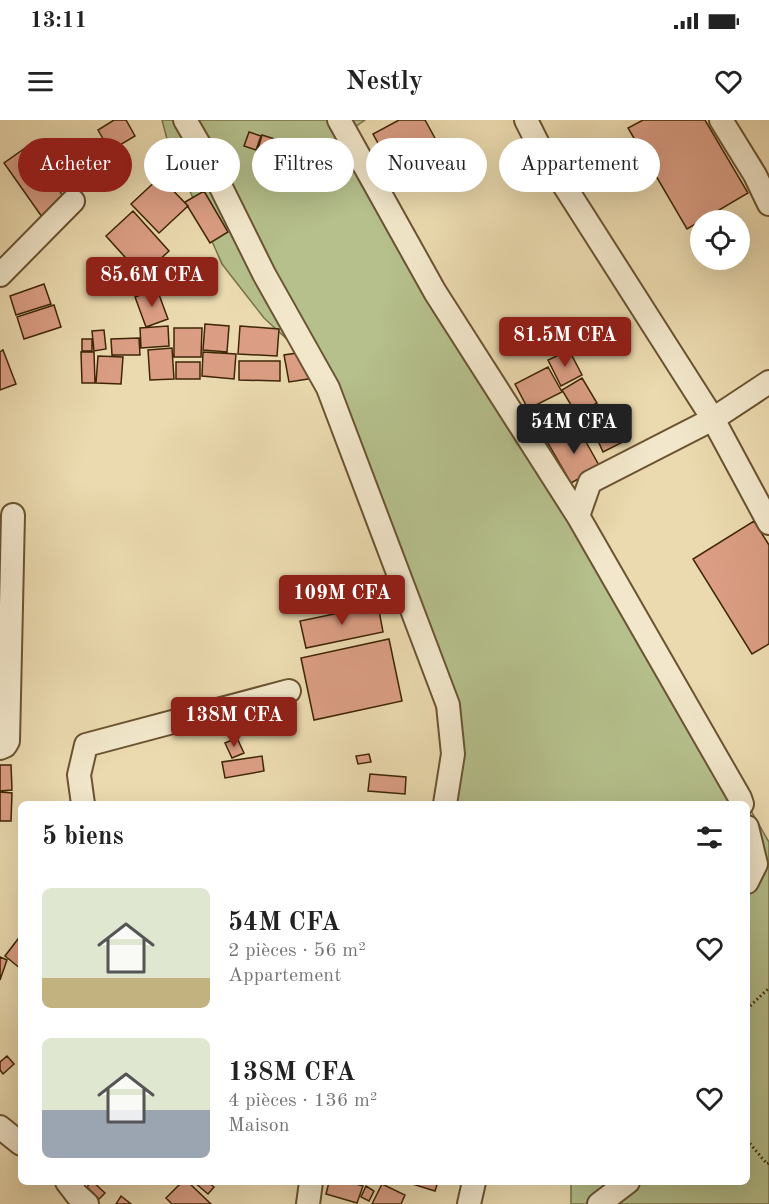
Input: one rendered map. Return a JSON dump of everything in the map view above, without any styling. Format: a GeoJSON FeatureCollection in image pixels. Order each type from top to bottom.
{"type":"FeatureCollection","features":[{"type":"Feature","properties":{"kind":"street"},"geometry":{"type":"LineString","coordinates":[[185,120],[203,151],[264,274],[328,388],[447,705],[453,754],[445,801]]}},
{"type":"Feature","properties":{"kind":"street"},"geometry":{"type":"LineString","coordinates":[[339,120],[435,292],[578,516],[741,801]]}},
{"type":"Feature","properties":{"kind":"street"},"geometry":{"type":"LineString","coordinates":[[526,120],[539,146],[713,419],[769,523]]}},
{"type":"Feature","properties":{"kind":"street"},"geometry":{"type":"LineString","coordinates":[[722,120],[755,175],[769,204]]}},
{"type":"Feature","properties":{"kind":"street"},"geometry":{"type":"LineString","coordinates":[[0,275],[73,201]]}},
{"type":"Feature","properties":{"kind":"street"},"geometry":{"type":"LineString","coordinates":[[578,516],[590,482],[713,419],[769,382]]}},
{"type":"Feature","properties":{"kind":"street"},"geometry":{"type":"LineString","coordinates":[[0,748],[8,741],[13,515]]}},
{"type":"Feature","properties":{"kind":"street"},"geometry":{"type":"LineString","coordinates":[[83,801],[79,775],[87,745],[289,691]]}},
{"type":"Feature","properties":{"kind":"street"},"geometry":{"type":"LineString","coordinates":[[750,839],[756,864],[750,876]]}},
{"type":"Feature","properties":{"kind":"street"},"geometry":{"type":"LineString","coordinates":[[0,1127],[18,1142]]}},
{"type":"Feature","properties":{"kind":"street"},"geometry":{"type":"LineString","coordinates":[[69,1185],[87,1204]]}},
{"type":"Feature","properties":{"kind":"street"},"geometry":{"type":"LineString","coordinates":[[308,1204],[311,1185]]}},
{"type":"Feature","properties":{"kind":"street"},"geometry":{"type":"LineString","coordinates":[[469,1204],[473,1185]]}},
{"type":"Feature","properties":{"kind":"street"},"geometry":{"type":"LineString","coordinates":[[599,1204],[624,1185]]}},
{"type":"Feature","properties":{"kind":"path"},"geometry":{"type":"LineString","coordinates":[[750,1006],[769,988]]}},
{"type":"Feature","properties":{"kind":"path"},"geometry":{"type":"LineString","coordinates":[[750,1143],[768,1164]]}},
{"type":"Feature","properties":{"kind":"green space"},"geometry":{"type":"Polygon","coordinates":[[[162,120],[365,120],[355,127],[366,160],[366,192],[377,192],[745,801],[437,801],[446,759],[436,692],[315,365],[264,318],[222,264],[190,192],[240,192],[240,138],[167,138],[162,120]]]}},
{"type":"Feature","properties":{"kind":"green space"},"geometry":{"type":"Polygon","coordinates":[[[750,809],[769,842],[769,1204],[571,1204],[571,1185],[750,1185],[750,809]]]}},
{"type":"Feature","properties":{"kind":"building"},"geometry":{"type":"Polygon","coordinates":[[[114,120],[126,120],[135,136],[103,138],[98,130],[114,120]]]}},
{"type":"Feature","properties":{"kind":"building"},"geometry":{"type":"Polygon","coordinates":[[[399,120],[425,120],[435,138],[375,138],[373,134],[399,120]]]}},
{"type":"Feature","properties":{"kind":"building"},"geometry":{"type":"Polygon","coordinates":[[[643,120],[705,120],[748,193],[719,210],[690,210],[690,227],[687,229],[660,183],[660,138],[634,138],[628,128],[643,120]]]}},
{"type":"Feature","properties":{"kind":"building"},"geometry":{"type":"Polygon","coordinates":[[[249,132],[261,136],[252,138],[252,149],[244,146],[249,132]]]}},
{"type":"Feature","properties":{"kind":"building"},"geometry":{"type":"Polygon","coordinates":[[[18,153],[18,183],[4,163],[18,153]]]}},
{"type":"Feature","properties":{"kind":"building"},"geometry":{"type":"Polygon","coordinates":[[[24,192],[60,192],[66,200],[42,217],[24,192]]]}},
{"type":"Feature","properties":{"kind":"building"},"geometry":{"type":"Polygon","coordinates":[[[144,192],[174,192],[188,206],[159,233],[131,204],[144,192]]]}},
{"type":"Feature","properties":{"kind":"building"},"geometry":{"type":"Polygon","coordinates":[[[205,192],[228,232],[210,243],[185,202],[205,192]]]}},
{"type":"Feature","properties":{"kind":"building"},"geometry":{"type":"Polygon","coordinates":[[[133,211],[169,251],[142,276],[106,236],[133,211]]]}},
{"type":"Feature","properties":{"kind":"building"},"geometry":{"type":"Polygon","coordinates":[[[44,284],[51,304],[16,315],[10,296],[44,284]]]}},
{"type":"Feature","properties":{"kind":"building"},"geometry":{"type":"Polygon","coordinates":[[[157,289],[168,319],[146,327],[135,297],[157,289]]]}},
{"type":"Feature","properties":{"kind":"building"},"geometry":{"type":"Polygon","coordinates":[[[54,305],[61,327],[24,339],[17,317],[54,305]]]}},
{"type":"Feature","properties":{"kind":"building"},"geometry":{"type":"Polygon","coordinates":[[[205,324],[229,326],[227,352],[203,350],[205,324]]]}},
{"type":"Feature","properties":{"kind":"building"},"geometry":{"type":"Polygon","coordinates":[[[168,326],[169,346],[141,348],[140,328],[168,326]]]}},
{"type":"Feature","properties":{"kind":"building"},"geometry":{"type":"Polygon","coordinates":[[[240,326],[279,329],[277,356],[238,354],[240,326]]]}},
{"type":"Feature","properties":{"kind":"building"},"geometry":{"type":"Polygon","coordinates":[[[174,328],[202,328],[201,357],[174,357],[174,328]]]}},
{"type":"Feature","properties":{"kind":"building"},"geometry":{"type":"Polygon","coordinates":[[[104,330],[106,349],[94,351],[92,331],[104,330]]]}},
{"type":"Feature","properties":{"kind":"building"},"geometry":{"type":"Polygon","coordinates":[[[139,338],[140,355],[112,355],[111,339],[139,338]]]}},
{"type":"Feature","properties":{"kind":"building"},"geometry":{"type":"Polygon","coordinates":[[[82,339],[92,339],[92,351],[82,351],[82,339]]]}},
{"type":"Feature","properties":{"kind":"building"},"geometry":{"type":"Polygon","coordinates":[[[172,348],[174,379],[150,380],[148,350],[172,348]]]}},
{"type":"Feature","properties":{"kind":"building"},"geometry":{"type":"Polygon","coordinates":[[[3,350],[16,384],[0,390],[0,352],[3,350]]]}},
{"type":"Feature","properties":{"kind":"building"},"geometry":{"type":"Polygon","coordinates":[[[317,350],[321,377],[289,382],[284,355],[317,350]]]}},
{"type":"Feature","properties":{"kind":"building"},"geometry":{"type":"Polygon","coordinates":[[[569,350],[582,375],[561,386],[548,360],[569,350]]]}},
{"type":"Feature","properties":{"kind":"building"},"geometry":{"type":"Polygon","coordinates":[[[81,352],[94,352],[95,383],[82,383],[81,352]]]}},
{"type":"Feature","properties":{"kind":"building"},"geometry":{"type":"Polygon","coordinates":[[[203,352],[236,354],[234,379],[202,376],[203,352]]]}},
{"type":"Feature","properties":{"kind":"building"},"geometry":{"type":"Polygon","coordinates":[[[98,356],[123,357],[121,384],[96,383],[98,356]]]}},
{"type":"Feature","properties":{"kind":"building"},"geometry":{"type":"Polygon","coordinates":[[[239,361],[280,361],[280,381],[239,380],[239,361]]]}},
{"type":"Feature","properties":{"kind":"building"},"geometry":{"type":"Polygon","coordinates":[[[176,362],[200,362],[200,379],[176,379],[176,362]]]}},
{"type":"Feature","properties":{"kind":"building"},"geometry":{"type":"Polygon","coordinates":[[[548,367],[562,392],[528,409],[515,384],[548,367]]]}},
{"type":"Feature","properties":{"kind":"building"},"geometry":{"type":"Polygon","coordinates":[[[582,378],[597,403],[577,415],[562,390],[582,378]]]}},
{"type":"Feature","properties":{"kind":"building"},"geometry":{"type":"Polygon","coordinates":[[[616,423],[625,441],[603,452],[595,434],[616,423]]]}},
{"type":"Feature","properties":{"kind":"building"},"geometry":{"type":"Polygon","coordinates":[[[577,426],[600,467],[571,483],[548,443],[577,426]]]}},
{"type":"Feature","properties":{"kind":"building"},"geometry":{"type":"Polygon","coordinates":[[[754,521],[769,545],[769,644],[752,654],[693,559],[754,521]]]}},
{"type":"Feature","properties":{"kind":"building"},"geometry":{"type":"Polygon","coordinates":[[[378,605],[383,632],[306,648],[300,621],[378,605]]]}},
{"type":"Feature","properties":{"kind":"building"},"geometry":{"type":"Polygon","coordinates":[[[389,639],[402,701],[314,720],[301,658],[389,639]]]}},
{"type":"Feature","properties":{"kind":"building"},"geometry":{"type":"Polygon","coordinates":[[[237,738],[244,753],[232,758],[225,743],[237,738]]]}},
{"type":"Feature","properties":{"kind":"building"},"geometry":{"type":"Polygon","coordinates":[[[369,754],[371,762],[358,764],[356,756],[369,754]]]}},
{"type":"Feature","properties":{"kind":"building"},"geometry":{"type":"Polygon","coordinates":[[[262,756],[264,771],[225,778],[222,762],[262,756]]]}},
{"type":"Feature","properties":{"kind":"building"},"geometry":{"type":"Polygon","coordinates":[[[0,765],[11,765],[12,790],[0,791],[0,765]]]}},
{"type":"Feature","properties":{"kind":"building"},"geometry":{"type":"Polygon","coordinates":[[[370,774],[406,777],[405,794],[368,791],[370,774]]]}},
{"type":"Feature","properties":{"kind":"building"},"geometry":{"type":"Polygon","coordinates":[[[0,792],[12,793],[11,821],[0,821],[0,792]]]}},
{"type":"Feature","properties":{"kind":"building"},"geometry":{"type":"Polygon","coordinates":[[[18,939],[18,967],[5,956],[18,939]]]}},
{"type":"Feature","properties":{"kind":"building"},"geometry":{"type":"Polygon","coordinates":[[[0,957],[7,960],[0,980],[0,957]]]}},
{"type":"Feature","properties":{"kind":"building"},"geometry":{"type":"Polygon","coordinates":[[[7,1056],[14,1064],[3,1074],[0,1070],[0,1062],[7,1056]]]}},
{"type":"Feature","properties":{"kind":"building"},"geometry":{"type":"Polygon","coordinates":[[[96,1185],[105,1193],[99,1199],[87,1187],[96,1185]]]}},
{"type":"Feature","properties":{"kind":"building"},"geometry":{"type":"Polygon","coordinates":[[[179,1185],[191,1185],[211,1204],[172,1204],[166,1198],[179,1185]]]}},
{"type":"Feature","properties":{"kind":"building"},"geometry":{"type":"Polygon","coordinates":[[[198,1185],[214,1187],[208,1194],[198,1185]]]}},
{"type":"Feature","properties":{"kind":"building"},"geometry":{"type":"Polygon","coordinates":[[[328,1185],[363,1186],[357,1203],[326,1194],[328,1185]]]}},
{"type":"Feature","properties":{"kind":"building"},"geometry":{"type":"Polygon","coordinates":[[[382,1185],[405,1195],[401,1204],[372,1204],[382,1185]]]}},
{"type":"Feature","properties":{"kind":"building"},"geometry":{"type":"Polygon","coordinates":[[[416,1185],[437,1185],[435,1191],[416,1185]]]}},
{"type":"Feature","properties":{"kind":"building"},"geometry":{"type":"Polygon","coordinates":[[[366,1186],[374,1191],[369,1201],[361,1197],[366,1186]]]}},
{"type":"Feature","properties":{"kind":"building"},"geometry":{"type":"Polygon","coordinates":[[[121,1196],[131,1204],[116,1204],[121,1196]]]}}]}
